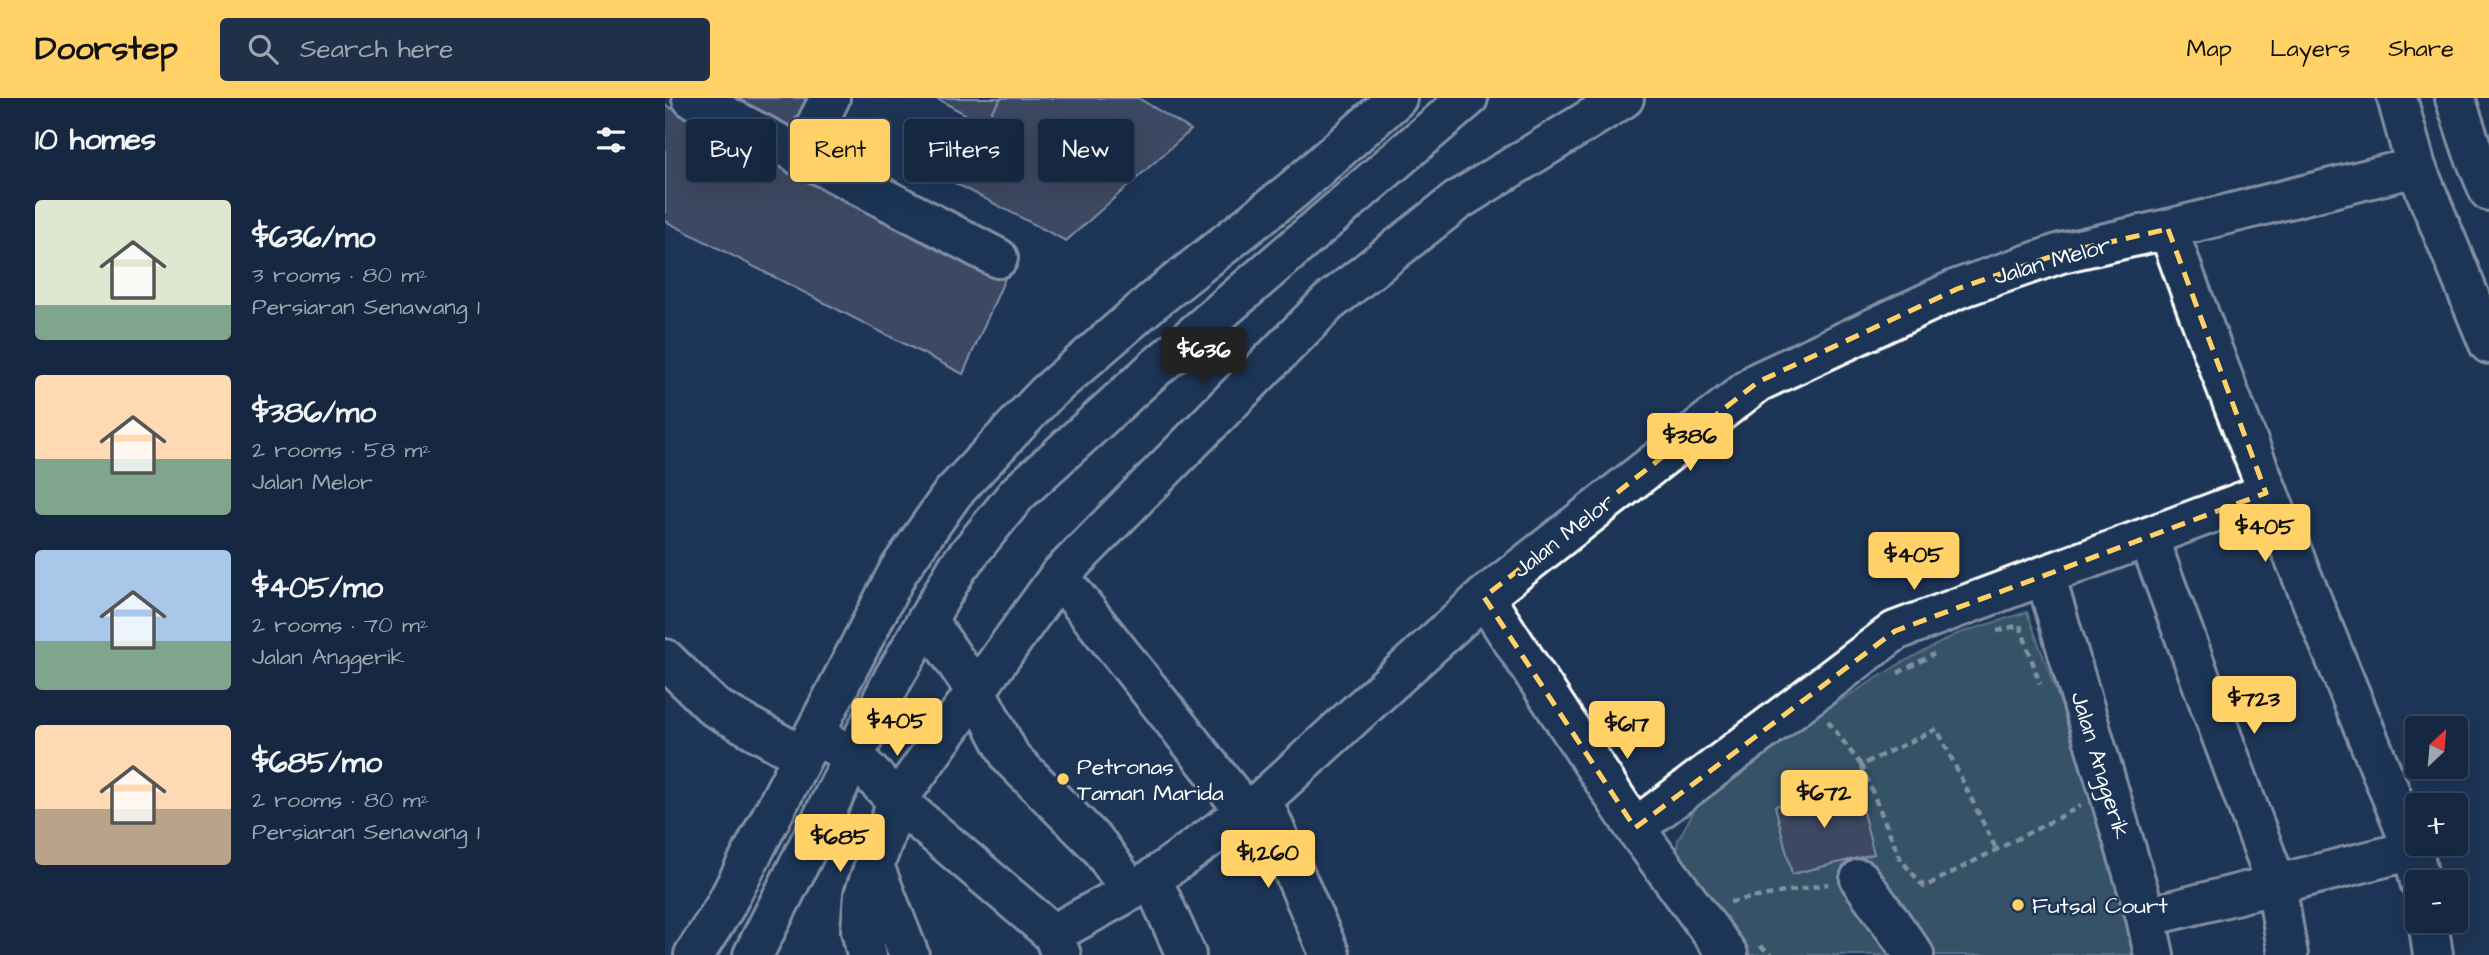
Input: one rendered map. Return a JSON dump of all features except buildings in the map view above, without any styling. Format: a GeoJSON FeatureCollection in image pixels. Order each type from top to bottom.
{"type":"FeatureCollection","features":[{"type":"Feature","properties":{"kind":"street"},"geometry":{"type":"LineString","coordinates":[[692,98],[790,151]]}},
{"type":"Feature","properties":{"kind":"street"},"geometry":{"type":"LineString","coordinates":[[819,119],[830,98]]}},
{"type":"Feature","properties":{"kind":"street"},"geometry":{"type":"LineString","coordinates":[[694,955],[724,908],[898,570],[953,493],[1047,393],[1153,301],[1293,190],[1397,98]]}},
{"type":"Feature","properties":{"kind":"street"},"geometry":{"type":"LineString","coordinates":[[753,955],[894,677],[926,620],[958,567],[1017,494],[1152,371],[1468,98]]}},
{"type":"Feature","properties":{"kind":"street"},"geometry":{"type":"LineString","coordinates":[[867,955],[861,930],[864,895],[897,801],[1059,576],[1328,303],[1457,201],[1624,98]]}},
{"type":"Feature","properties":{"kind":"street"},"geometry":{"type":"LineString","coordinates":[[2397,98],[2416,167],[2489,344]]}},
{"type":"Feature","properties":{"kind":"street"},"geometry":{"type":"LineString","coordinates":[[2455,98],[2489,191]]}},
{"type":"Feature","properties":{"kind":"street","name":"Jalan Melor"},"geometry":{"type":"LineString","coordinates":[[1057,944],[1254,806],[1484,597],[1758,382],[1957,289],[2061,253],[2416,167]]}},
{"type":"Feature","properties":{"kind":"street"},"geometry":{"type":"LineString","coordinates":[[850,182],[998,258]]}},
{"type":"Feature","properties":{"kind":"street"},"geometry":{"type":"LineString","coordinates":[[2146,917],[2276,883],[2417,866],[2329,637],[2266,493],[2168,229]]}},
{"type":"Feature","properties":{"kind":"street"},"geometry":{"type":"LineString","coordinates":[[1635,828],[1895,631],[2266,493]]}},
{"type":"Feature","properties":{"kind":"street"},"geometry":{"type":"LineString","coordinates":[[2148,537],[2276,883],[2288,955]]}},
{"type":"Feature","properties":{"kind":"street","name":"Jalan Anggerik"},"geometry":{"type":"LineString","coordinates":[[2045,575],[2146,917],[2154,955]]}},
{"type":"Feature","properties":{"kind":"street"},"geometry":{"type":"LineString","coordinates":[[1059,576],[1254,806],[1330,955]]}},
{"type":"Feature","properties":{"kind":"street"},"geometry":{"type":"LineString","coordinates":[[1484,597],[1635,828],[1740,947]]}},
{"type":"Feature","properties":{"kind":"street"},"geometry":{"type":"LineString","coordinates":[[926,620],[977,693],[1010,758],[1142,885],[1186,955]]}},
{"type":"Feature","properties":{"kind":"street"},"geometry":{"type":"LineString","coordinates":[[665,659],[714,707],[808,745],[854,756],[897,801],[1057,944]]}},
{"type":"Feature","properties":{"kind":"street"},"geometry":{"type":"LineString","coordinates":[[874,866],[909,955]]}},
{"type":"Feature","properties":{"kind":"street"},"geometry":{"type":"LineString","coordinates":[[1860,879],[1915,955]]}},
{"type":"Feature","properties":{"kind":"street"},"geometry":{"type":"LineString","coordinates":[[2430,933],[2433,955]]}},
{"type":"Feature","properties":{"kind":"path"},"geometry":{"type":"LineString","coordinates":[[1985,634],[2020,625],[2042,689]]}},
{"type":"Feature","properties":{"kind":"path"},"geometry":{"type":"LineString","coordinates":[[1893,676],[1939,651]]}},
{"type":"Feature","properties":{"kind":"path"},"geometry":{"type":"LineString","coordinates":[[1826,717],[1861,765],[1901,860],[1924,887],[2082,806]]}},
{"type":"Feature","properties":{"kind":"path"},"geometry":{"type":"LineString","coordinates":[[1861,765],[1937,729],[1997,851]]}},
{"type":"Feature","properties":{"kind":"path"},"geometry":{"type":"LineString","coordinates":[[2077,793],[2086,818]]}},
{"type":"Feature","properties":{"kind":"path"},"geometry":{"type":"LineString","coordinates":[[1731,912],[1724,903],[1860,879]]}},
{"type":"Feature","properties":{"kind":"path"},"geometry":{"type":"LineString","coordinates":[[1740,947],[1772,955]]}},
{"type":"Feature","properties":{"kind":"highlighted area"},"geometry":{"type":"Polygon","coordinates":[[[2168,229],[2266,493],[1895,631],[1635,828],[1484,597],[1758,382],[1957,289],[2061,253],[2168,229]]]}},
{"type":"Feature","properties":{"kind":"green space"},"geometry":{"type":"Polygon","coordinates":[[[2027,612],[2098,805],[2139,955],[1748,955],[1674,871],[1678,840],[1696,807],[1795,729],[1901,663],[1957,634],[2027,612]]]}},
{"type":"Feature","properties":{"kind":"place","name":"Petronas Taman Marida"},"geometry":{"type":"Point","coordinates":[1063,779]}},
{"type":"Feature","properties":{"kind":"place","name":"Futsal Court"},"geometry":{"type":"Point","coordinates":[2018,905]}}]}
